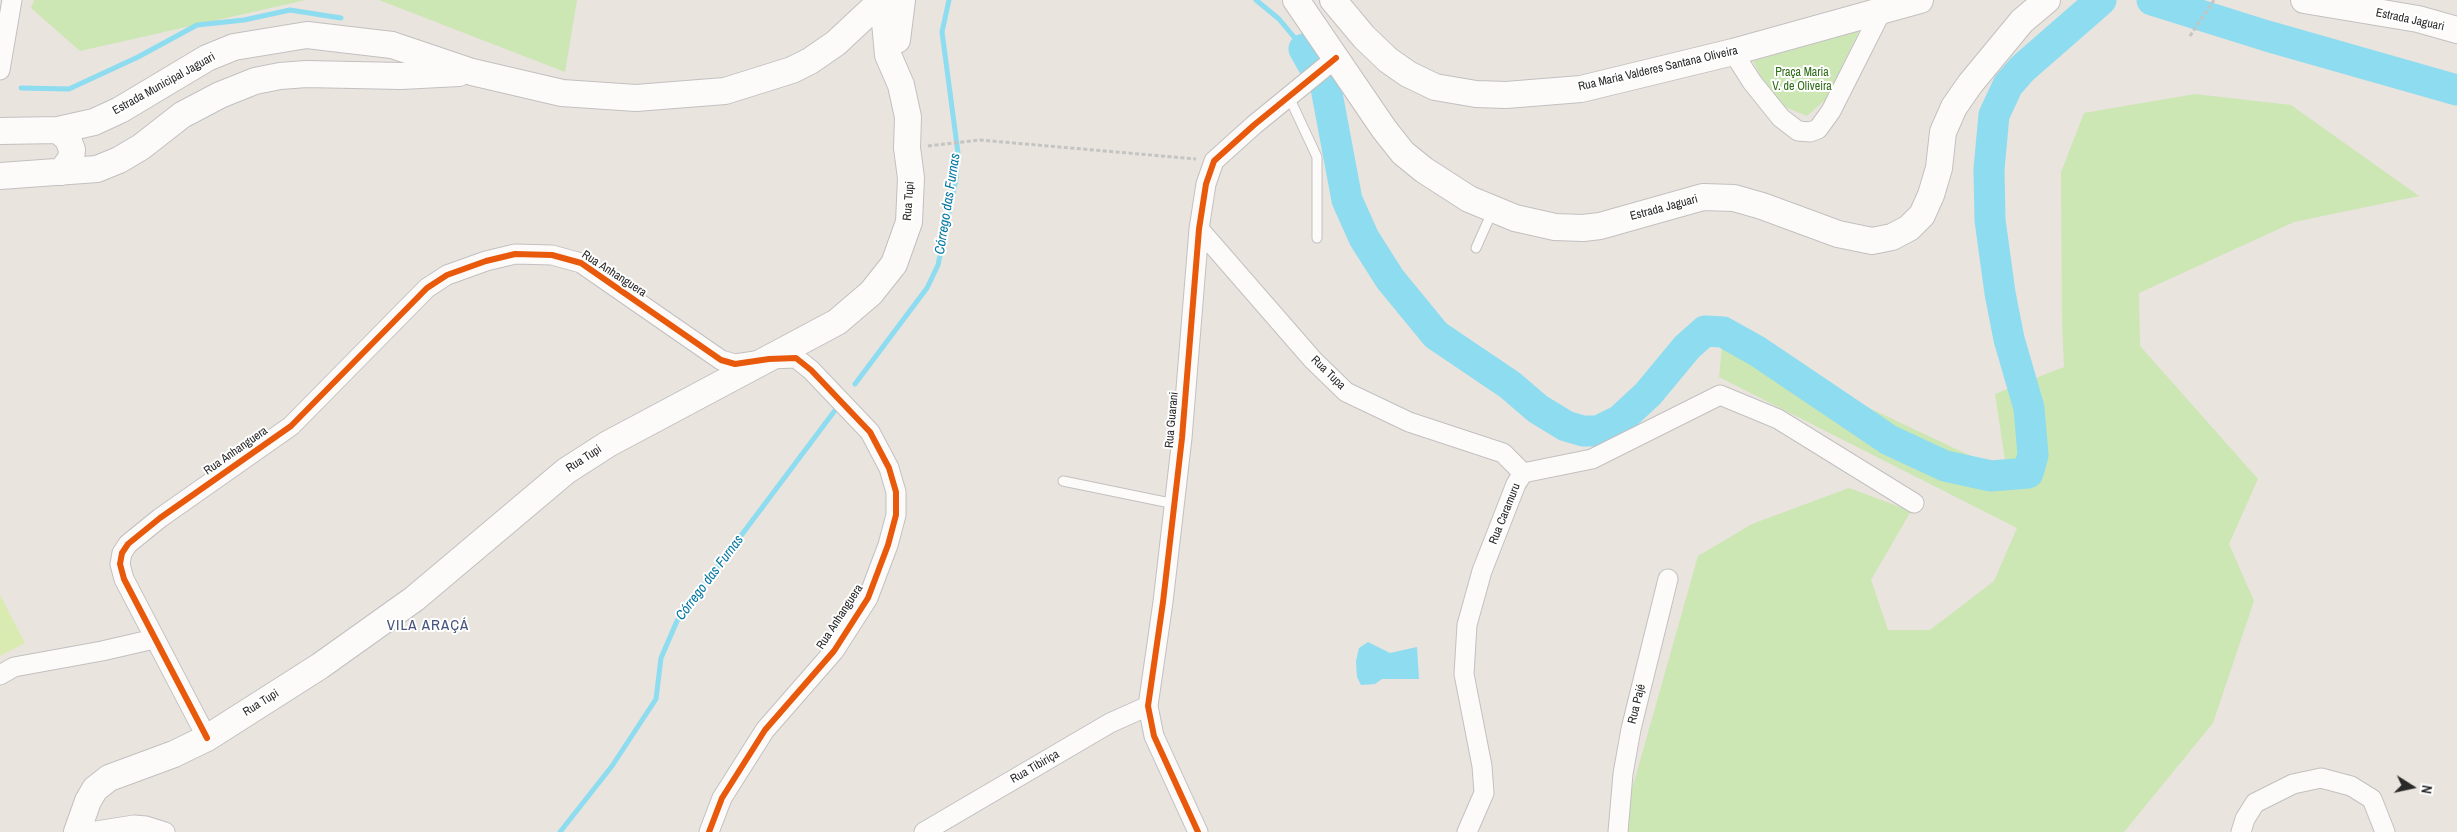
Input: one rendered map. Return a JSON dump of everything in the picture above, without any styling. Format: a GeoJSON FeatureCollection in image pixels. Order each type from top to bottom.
{"type":"FeatureCollection","features":[{"type":"Feature","properties":{"kind":"main road"},"geometry":{"type":"LineString","coordinates":[[824,52],[856,0]]}},
{"type":"Feature","properties":{"kind":"main road"},"geometry":{"type":"LineString","coordinates":[[824,52],[882,0]]}},
{"type":"Feature","properties":{"kind":"main road","name":"Rua Tupi"},"geometry":{"type":"LineString","coordinates":[[77,832],[88,801],[95,789],[109,778],[174,754],[207,738],[320,666],[414,599],[566,471],[608,444],[837,322],[871,293],[894,264],[909,222],[911,178],[907,148],[908,116],[901,85],[888,55],[882,0]]}},
{"type":"Feature","properties":{"kind":"main road"},"geometry":{"type":"LineString","coordinates":[[901,85],[896,48],[902,0]]}},
{"type":"Feature","properties":{"kind":"main road","name":"Estrada Jaguari"},"geometry":{"type":"LineString","coordinates":[[1296,0],[1331,63],[1403,153],[1424,170],[1469,200],[1515,218],[1555,227],[1583,228],[1600,226],[1703,197],[1721,197],[1762,206],[1857,238],[1872,240],[1892,237],[1909,228],[1922,215],[1931,195],[1938,168],[1943,132],[1954,107],[1970,84],[2022,21],[2047,0]]}},
{"type":"Feature","properties":{"kind":"main road","name":"Rua Maria Valderes Santana Oliveira"},"geometry":{"type":"LineString","coordinates":[[1333,0],[1364,37],[1388,60],[1408,74],[1435,87],[1476,94],[1506,95],[1580,89],[1734,52],[1920,0]]}},
{"type":"Feature","properties":{"kind":"main road","name":"Estrada Jaguari"},"geometry":{"type":"LineString","coordinates":[[2304,0],[2418,19],[2457,30]]}},
{"type":"Feature","properties":{"kind":"main road","name":"Estrada Municipal Jaguari"},"geometry":{"type":"LineString","coordinates":[[0,130],[58,130],[94,122],[120,110],[179,73],[234,47],[306,35],[392,45],[472,72],[562,93],[636,98],[725,91],[792,70],[824,52]]}},
{"type":"Feature","properties":{"kind":"main road"},"geometry":{"type":"LineString","coordinates":[[824,52],[859,40],[878,42],[888,55]]}},
{"type":"Feature","properties":{"kind":"main road","name":"Estrada Municipal Jaguari"},"geometry":{"type":"LineString","coordinates":[[0,176],[85,171],[119,160],[141,147],[182,115],[220,95],[255,81],[280,76],[306,74],[401,76],[472,72]]}},
{"type":"Feature","properties":{"kind":"main road"},"geometry":{"type":"LineString","coordinates":[[58,130],[68,139],[72,150],[71,159],[61,172]]}},
{"type":"Feature","properties":{"kind":"street"},"geometry":{"type":"LineString","coordinates":[[0,70],[12,0]]}},
{"type":"Feature","properties":{"kind":"street"},"geometry":{"type":"LineString","coordinates":[[1734,52],[1752,82],[1781,118],[1798,131],[1810,132],[1818,129],[1831,111],[1882,10]]}},
{"type":"Feature","properties":{"kind":"street"},"geometry":{"type":"LineString","coordinates":[[1214,161],[1289,96],[1331,63]]}},
{"type":"Feature","properties":{"kind":"street","name":"Rua Guarani"},"geometry":{"type":"LineString","coordinates":[[1198,832],[1154,736],[1148,706],[1175,504],[1199,229],[1206,184],[1214,161]]}},
{"type":"Feature","properties":{"kind":"street","name":"Rua Tupa"},"geometry":{"type":"LineString","coordinates":[[1199,229],[1313,360],[1346,392],[1409,422],[1503,453],[1523,473]]}},
{"type":"Feature","properties":{"kind":"street","name":"Rua Anhanguera"},"geometry":{"type":"LineString","coordinates":[[207,738],[124,580],[120,564],[122,553],[128,544],[160,518],[292,426],[412,302],[447,275],[486,260],[515,254],[552,255],[580,263],[721,360],[735,364],[769,359],[796,358],[811,370],[870,432],[889,468],[896,492],[896,515],[888,545],[868,598],[834,651],[765,730],[722,798],[709,832]]}},
{"type":"Feature","properties":{"kind":"street","name":"Rua Caramuru"},"geometry":{"type":"LineString","coordinates":[[1466,832],[1484,793],[1482,766],[1464,674],[1466,626],[1482,571],[1516,484],[1523,473],[1592,459],[1720,395],[1778,419],[1914,503]]}},
{"type":"Feature","properties":{"kind":"street","name":"Rua Pajé"},"geometry":{"type":"LineString","coordinates":[[1618,832],[1623,774],[1631,729],[1668,578]]}},
{"type":"Feature","properties":{"kind":"street"},"geometry":{"type":"LineString","coordinates":[[0,675],[14,667],[102,651],[154,639]]}},
{"type":"Feature","properties":{"kind":"street","name":"Rua Tibiriça"},"geometry":{"type":"LineString","coordinates":[[924,832],[1110,722],[1148,706]]}},
{"type":"Feature","properties":{"kind":"street"},"geometry":{"type":"LineString","coordinates":[[2241,832],[2245,818],[2255,803],[2293,784],[2321,778],[2351,786],[2372,799],[2385,832]]}},
{"type":"Feature","properties":{"kind":"street"},"geometry":{"type":"LineString","coordinates":[[90,832],[134,825],[165,832]]}},
{"type":"Feature","properties":{"kind":"lane"},"geometry":{"type":"LineString","coordinates":[[1289,96],[1317,157],[1317,238]]}},
{"type":"Feature","properties":{"kind":"lane"},"geometry":{"type":"LineString","coordinates":[[1476,248],[1493,209]]}},
{"type":"Feature","properties":{"kind":"lane"},"geometry":{"type":"LineString","coordinates":[[1063,481],[1175,504]]}},
{"type":"Feature","properties":{"kind":"path"},"geometry":{"type":"LineString","coordinates":[[2190,36],[2213,1]]}},
{"type":"Feature","properties":{"kind":"path"},"geometry":{"type":"LineString","coordinates":[[942,144],[980,140],[1214,161]]}},
{"type":"Feature","properties":{"kind":"green space"},"geometry":{"type":"Polygon","coordinates":[[[34,0],[306,0],[80,51],[31,8],[34,0]]]}},
{"type":"Feature","properties":{"kind":"green space"},"geometry":{"type":"Polygon","coordinates":[[[379,0],[577,0],[565,72],[379,0]]]}},
{"type":"Feature","properties":{"kind":"green space","name":"Praça Maria V. de Oliveira"},"geometry":{"type":"Polygon","coordinates":[[[1859,31],[1825,100],[1807,116],[1785,107],[1767,89],[1753,61],[1859,31]]]}},
{"type":"Feature","properties":{"kind":"green space"},"geometry":{"type":"Polygon","coordinates":[[[2195,94],[2291,105],[2419,196],[2294,222],[2139,293],[2140,346],[2258,479],[2229,544],[2254,601],[2213,723],[2124,832],[1625,832],[1625,814],[1698,556],[1752,524],[1849,488],[1911,511],[1871,580],[1888,630],[1930,630],[1994,581],[2017,528],[1719,377],[1722,346],[1744,349],[2007,473],[1995,394],[2064,367],[2061,172],[2084,113],[2195,94]]]}},
{"type":"Feature","properties":{"kind":"green space"},"geometry":{"type":"Polygon","coordinates":[[[0,595],[25,643],[0,656],[0,595]]]}},
{"type":"Feature","properties":{"kind":"water"},"geometry":{"type":"Polygon","coordinates":[[[1368,642],[1390,653],[1417,647],[1419,679],[1382,679],[1375,684],[1361,685],[1357,677],[1356,661],[1359,648],[1368,642]]]}},
{"type":"Feature","properties":{"kind":"waterway","name":"Córrego das Furnas"},"geometry":{"type":"LineString","coordinates":[[855,384],[927,288],[938,265],[956,179],[958,153],[942,32],[949,0]]}},
{"type":"Feature","properties":{"kind":"waterway","name":"Córrego das Furnas"},"geometry":{"type":"LineString","coordinates":[[1256,0],[1279,19],[1304,49]]}},
{"type":"Feature","properties":{"kind":"waterway"},"geometry":{"type":"LineString","coordinates":[[1304,49],[1326,88],[1347,200],[1364,238],[1390,279],[1436,335],[1510,385],[1538,409],[1566,426],[1583,431],[1598,431],[1620,420],[1648,394],[1687,347],[1705,331],[1723,332],[1757,351],[1889,440],[1945,466],[1991,476],[2028,473],[2033,455],[2029,408],[2009,339],[2000,293],[1990,220],[1989,169],[1994,115],[2008,85],[2022,69],[2101,0]]}},
{"type":"Feature","properties":{"kind":"waterway"},"geometry":{"type":"LineString","coordinates":[[2152,0],[2267,36],[2457,90]]}},
{"type":"Feature","properties":{"kind":"waterway"},"geometry":{"type":"LineString","coordinates":[[21,88],[69,89],[138,57],[197,25],[244,20],[290,10],[341,18]]}},
{"type":"Feature","properties":{"kind":"waterway","name":"Córrego das Furnas"},"geometry":{"type":"LineString","coordinates":[[560,832],[612,766],[656,699],[661,658],[677,621],[836,409]]}},
{"type":"Feature","properties":{"kind":"cycle path"},"geometry":{"type":"LineString","coordinates":[[1198,832],[1154,736],[1148,706],[1163,602],[1182,438],[1199,229],[1206,184],[1214,161],[1254,125],[1336,58]]}},
{"type":"Feature","properties":{"kind":"cycle path"},"geometry":{"type":"LineString","coordinates":[[207,738],[124,579],[120,564],[122,553],[128,544],[160,518],[291,426],[427,288],[447,275],[486,261],[515,254],[552,255],[581,263],[721,360],[735,364],[769,359],[796,358],[811,370],[870,432],[889,468],[896,492],[896,515],[888,545],[868,598],[834,651],[765,730],[722,798],[709,832]]}},
{"type":"Feature","properties":{"kind":"district","name":"VILA ARAÇÁ"},"geometry":{"type":"Point","coordinates":[428,626]}}]}
